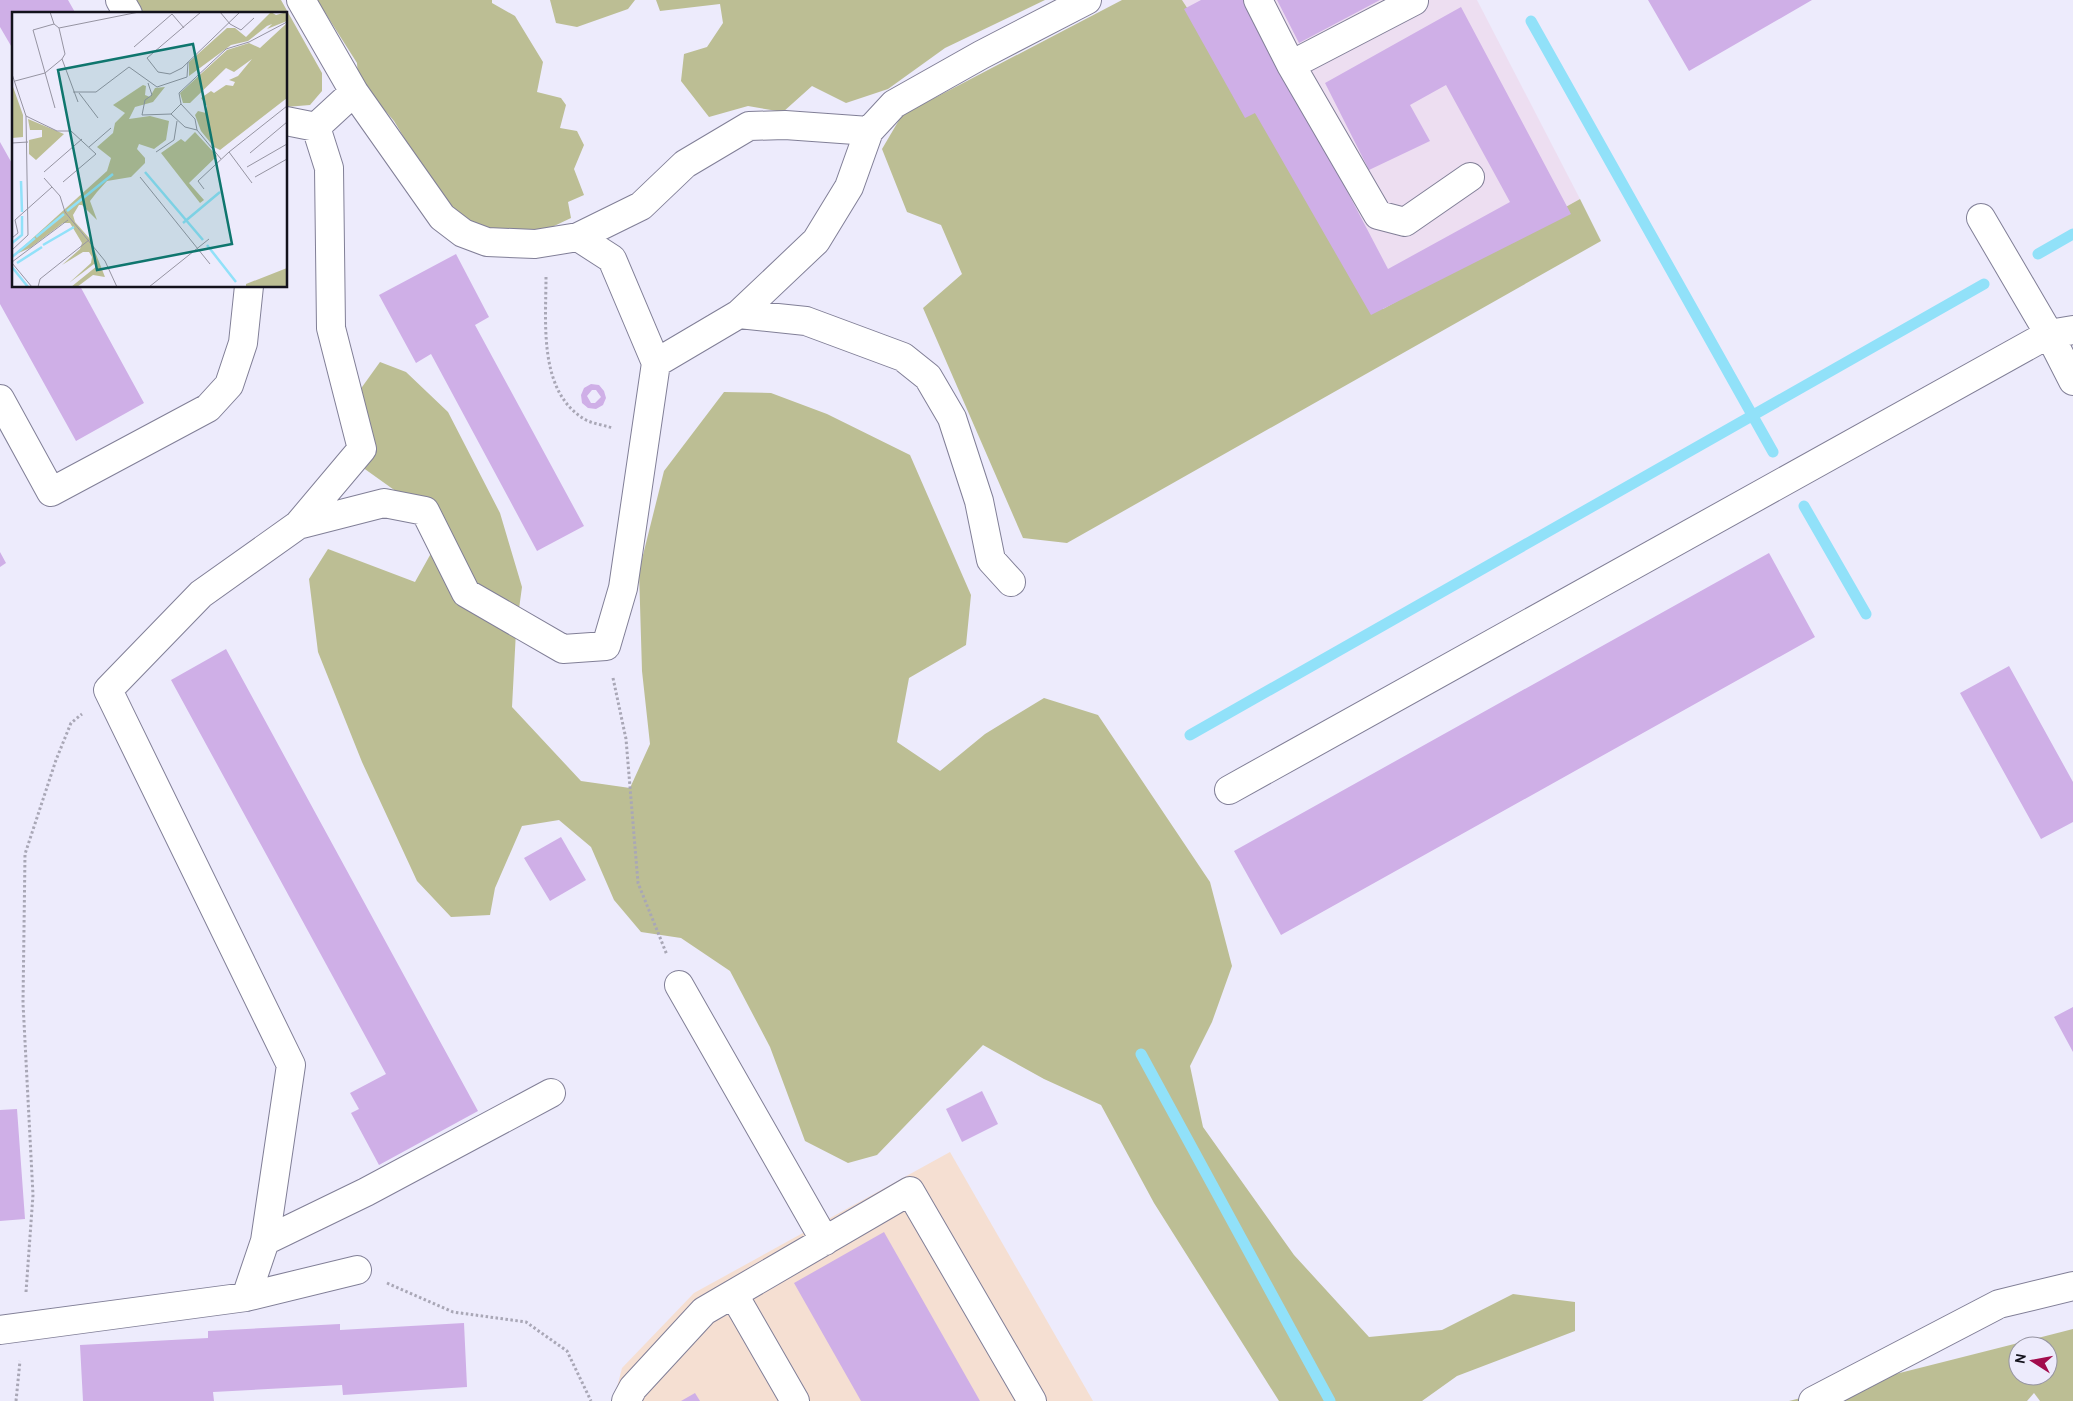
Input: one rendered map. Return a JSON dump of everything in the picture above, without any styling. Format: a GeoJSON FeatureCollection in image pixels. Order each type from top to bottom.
{"type":"FeatureCollection","features":[{"type":"Feature","properties":{"kind":"lane"},"geometry":{"type":"LineString","coordinates":[[120,0],[127,12]]}},
{"type":"Feature","properties":{"kind":"lane"},"geometry":{"type":"LineString","coordinates":[[301,0],[354,92],[442,217],[463,233],[487,242],[535,244],[578,237],[641,206],[685,164],[749,126],[785,124],[869,131]]}},
{"type":"Feature","properties":{"kind":"lane"},"geometry":{"type":"LineString","coordinates":[[656,363],[739,314],[816,241],[849,187],[869,131],[894,104],[981,55],[1087,0]]}},
{"type":"Feature","properties":{"kind":"lane"},"geometry":{"type":"LineString","coordinates":[[1258,0],[1291,65],[1378,215],[1405,222],[1470,177]]}},
{"type":"Feature","properties":{"kind":"lane"},"geometry":{"type":"LineString","coordinates":[[1291,65],[1414,1]]}},
{"type":"Feature","properties":{"kind":"lane"},"geometry":{"type":"LineString","coordinates":[[316,127],[354,92]]}},
{"type":"Feature","properties":{"kind":"lane"},"geometry":{"type":"LineString","coordinates":[[288,121],[316,127]]}},
{"type":"Feature","properties":{"kind":"lane"},"geometry":{"type":"LineString","coordinates":[[246,1296],[265,1241],[291,1064],[108,690],[201,594],[298,525],[362,449],[331,328],[329,168],[316,127]]}},
{"type":"Feature","properties":{"kind":"lane"},"geometry":{"type":"LineString","coordinates":[[1981,218],[2061,332],[2073,381]]}},
{"type":"Feature","properties":{"kind":"lane"},"geometry":{"type":"LineString","coordinates":[[298,525],[384,504],[425,512],[466,592],[563,649],[606,646],[623,588],[656,363],[612,259],[578,237]]}},
{"type":"Feature","properties":{"kind":"lane"},"geometry":{"type":"LineString","coordinates":[[0,399],[51,492],[208,408],[229,385],[232,377],[243,343],[249,288]]}},
{"type":"Feature","properties":{"kind":"lane"},"geometry":{"type":"LineString","coordinates":[[739,314],[806,321],[903,357],[928,377],[952,418],[979,501],[992,560],[1011,582]]}},
{"type":"Feature","properties":{"kind":"lane"},"geometry":{"type":"LineString","coordinates":[[1229,790],[2061,332]]}},
{"type":"Feature","properties":{"kind":"lane"},"geometry":{"type":"LineString","coordinates":[[679,985],[825,1241]]}},
{"type":"Feature","properties":{"kind":"lane"},"geometry":{"type":"LineString","coordinates":[[265,1241],[366,1192],[550,1093]]}},
{"type":"Feature","properties":{"kind":"lane"},"geometry":{"type":"LineString","coordinates":[[629,1394],[704,1311],[910,1191],[1032,1401]]}},
{"type":"Feature","properties":{"kind":"lane"},"geometry":{"type":"LineString","coordinates":[[12,1328],[246,1296],[357,1270]]}},
{"type":"Feature","properties":{"kind":"lane"},"geometry":{"type":"LineString","coordinates":[[1813,1401],[1999,1304],[2073,1286]]}},
{"type":"Feature","properties":{"kind":"lane"},"geometry":{"type":"LineString","coordinates":[[734,1295],[795,1401]]}},
{"type":"Feature","properties":{"kind":"path"},"geometry":{"type":"LineString","coordinates":[[535,244],[546,276],[547,360],[565,402],[587,420],[646,439]]}},
{"type":"Feature","properties":{"kind":"path"},"geometry":{"type":"LineString","coordinates":[[606,646],[626,739],[638,883],[679,985]]}},
{"type":"Feature","properties":{"kind":"path"},"geometry":{"type":"LineString","coordinates":[[16,1401],[12,1328],[33,1195],[23,1003],[26,854],[56,760],[71,723],[108,690]]}},
{"type":"Feature","properties":{"kind":"path"},"geometry":{"type":"LineString","coordinates":[[357,1270],[453,1312],[526,1322],[567,1351],[592,1401]]}},
{"type":"Feature","properties":{"kind":"shaded area"},"geometry":{"type":"Polygon","coordinates":[[[1182,0],[1477,0],[1580,199],[1383,309],[1182,0]]]}},
{"type":"Feature","properties":{"kind":"shaded area"},"geometry":{"type":"Polygon","coordinates":[[[950,1152],[1093,1401],[620,1401],[615,1395],[622,1368],[694,1293],[950,1152]]]}},
{"type":"Feature","properties":{"kind":"green space"},"geometry":{"type":"Polygon","coordinates":[[[133,0],[281,0],[288,12],[140,12],[133,0]]]}},
{"type":"Feature","properties":{"kind":"green space"},"geometry":{"type":"Polygon","coordinates":[[[317,0],[492,0],[492,3],[515,16],[543,62],[537,92],[561,98],[566,105],[560,128],[577,131],[584,145],[574,169],[584,195],[568,202],[571,218],[533,236],[488,235],[450,214],[394,121],[358,79],[357,63],[317,0]]]}},
{"type":"Feature","properties":{"kind":"green space"},"geometry":{"type":"Polygon","coordinates":[[[550,0],[635,0],[628,9],[577,27],[556,23],[550,0]]]}},
{"type":"Feature","properties":{"kind":"green space"},"geometry":{"type":"Polygon","coordinates":[[[656,0],[1045,0],[945,48],[888,89],[846,103],[812,86],[783,112],[748,106],[709,117],[681,81],[684,54],[707,47],[723,23],[720,4],[660,11],[656,0]]]}},
{"type":"Feature","properties":{"kind":"green space"},"geometry":{"type":"Polygon","coordinates":[[[1122,0],[1182,0],[1383,309],[1580,199],[1601,241],[1067,543],[1023,538],[923,308],[962,274],[941,225],[907,212],[882,149],[902,115],[1122,0]]]}},
{"type":"Feature","properties":{"kind":"green space"},"geometry":{"type":"Polygon","coordinates":[[[288,12],[322,73],[322,91],[310,105],[288,107],[288,12]]]}},
{"type":"Feature","properties":{"kind":"green space"},"geometry":{"type":"Polygon","coordinates":[[[380,362],[406,372],[448,412],[500,513],[522,587],[516,631],[512,707],[581,781],[630,788],[650,744],[642,671],[639,571],[664,471],[724,392],[771,393],[827,414],[910,455],[971,595],[966,645],[909,678],[897,742],[940,771],[985,734],[1044,698],[1098,715],[1210,882],[1232,966],[1212,1022],[1190,1066],[1203,1127],[1294,1255],[1369,1337],[1442,1330],[1513,1294],[1575,1302],[1575,1331],[1457,1376],[1422,1401],[1279,1401],[1154,1203],[1101,1105],[1044,1079],[983,1045],[877,1155],[848,1163],[805,1141],[770,1047],[730,971],[681,938],[641,932],[614,900],[591,847],[559,820],[522,826],[495,888],[490,915],[451,917],[417,881],[362,762],[318,652],[309,579],[328,549],[415,582],[444,530],[411,502],[362,467],[357,394],[380,362]]]}},
{"type":"Feature","properties":{"kind":"green space"},"geometry":{"type":"Polygon","coordinates":[[[2073,1329],[2073,1401],[2040,1401],[2034,1393],[2027,1401],[1789,1401],[2008,1345],[2008,1386],[2058,1386],[2058,1336],[2045,1336],[2073,1329]]]}},
{"type":"Feature","properties":{"kind":"building"},"geometry":{"type":"Polygon","coordinates":[[[0,0],[68,0],[75,12],[12,12],[12,48],[0,27],[0,0]]]}},
{"type":"Feature","properties":{"kind":"building"},"geometry":{"type":"Polygon","coordinates":[[[1201,0],[1247,0],[1388,269],[1510,202],[1446,85],[1410,105],[1430,141],[1369,170],[1325,83],[1461,7],[1571,214],[1371,315],[1255,113],[1245,118],[1184,9],[1201,0]]]}},
{"type":"Feature","properties":{"kind":"building"},"geometry":{"type":"Polygon","coordinates":[[[1277,0],[1380,0],[1299,43],[1277,0]]]}},
{"type":"Feature","properties":{"kind":"building"},"geometry":{"type":"Polygon","coordinates":[[[1648,0],[1812,0],[1689,71],[1648,0]]]}},
{"type":"Feature","properties":{"kind":"building"},"geometry":{"type":"Polygon","coordinates":[[[0,142],[12,163],[12,288],[81,288],[144,403],[76,441],[0,304],[0,142]]]}},
{"type":"Feature","properties":{"kind":"building"},"geometry":{"type":"Polygon","coordinates":[[[456,254],[489,317],[475,325],[584,526],[537,551],[431,354],[416,363],[379,295],[456,254]]]}},
{"type":"Feature","properties":{"kind":"building"},"geometry":{"type":"Polygon","coordinates":[[[591,384],[599,385],[604,391],[606,398],[603,405],[596,409],[588,408],[582,403],[581,395],[584,388],[591,384]],[[592,390],[587,396],[591,403],[595,403],[601,397],[596,390],[592,390]]]}},
{"type":"Feature","properties":{"kind":"building"},"geometry":{"type":"Polygon","coordinates":[[[0,552],[6,563],[0,567],[0,552]]]}},
{"type":"Feature","properties":{"kind":"building"},"geometry":{"type":"Polygon","coordinates":[[[1769,553],[1815,637],[1281,935],[1234,851],[1769,553]]]}},
{"type":"Feature","properties":{"kind":"building"},"geometry":{"type":"Polygon","coordinates":[[[226,649],[478,1111],[379,1165],[351,1113],[359,1109],[350,1093],[386,1074],[171,680],[226,649]]]}},
{"type":"Feature","properties":{"kind":"building"},"geometry":{"type":"Polygon","coordinates":[[[2009,666],[2073,782],[2073,822],[2041,839],[1960,693],[2009,666]]]}},
{"type":"Feature","properties":{"kind":"building"},"geometry":{"type":"Polygon","coordinates":[[[561,837],[586,880],[550,901],[524,858],[561,837]]]}},
{"type":"Feature","properties":{"kind":"building"},"geometry":{"type":"Polygon","coordinates":[[[2073,1007],[2073,1052],[2054,1017],[2073,1007]]]}},
{"type":"Feature","properties":{"kind":"building"},"geometry":{"type":"Polygon","coordinates":[[[982,1091],[998,1124],[962,1142],[946,1109],[982,1091]]]}},
{"type":"Feature","properties":{"kind":"building"},"geometry":{"type":"Polygon","coordinates":[[[17,1109],[25,1219],[0,1221],[0,1110],[17,1109]]]}},
{"type":"Feature","properties":{"kind":"building"},"geometry":{"type":"Polygon","coordinates":[[[884,1232],[980,1401],[861,1401],[794,1283],[884,1232]]]}},
{"type":"Feature","properties":{"kind":"building"},"geometry":{"type":"Polygon","coordinates":[[[464,1323],[467,1387],[343,1395],[342,1385],[213,1392],[214,1401],[83,1401],[80,1345],[208,1338],[208,1331],[340,1324],[340,1330],[464,1323]]]}},
{"type":"Feature","properties":{"kind":"building"},"geometry":{"type":"Polygon","coordinates":[[[695,1393],[700,1401],[681,1401],[695,1393]]]}},
{"type":"Feature","properties":{"kind":"waterway"},"geometry":{"type":"LineString","coordinates":[[1531,21],[1773,452]]}},
{"type":"Feature","properties":{"kind":"waterway"},"geometry":{"type":"LineString","coordinates":[[2038,254],[2073,234]]}},
{"type":"Feature","properties":{"kind":"waterway"},"geometry":{"type":"LineString","coordinates":[[1190,735],[1984,284]]}},
{"type":"Feature","properties":{"kind":"waterway"},"geometry":{"type":"LineString","coordinates":[[1804,506],[1866,614]]}},
{"type":"Feature","properties":{"kind":"waterway"},"geometry":{"type":"LineString","coordinates":[[1141,1054],[1330,1401]]}}]}
